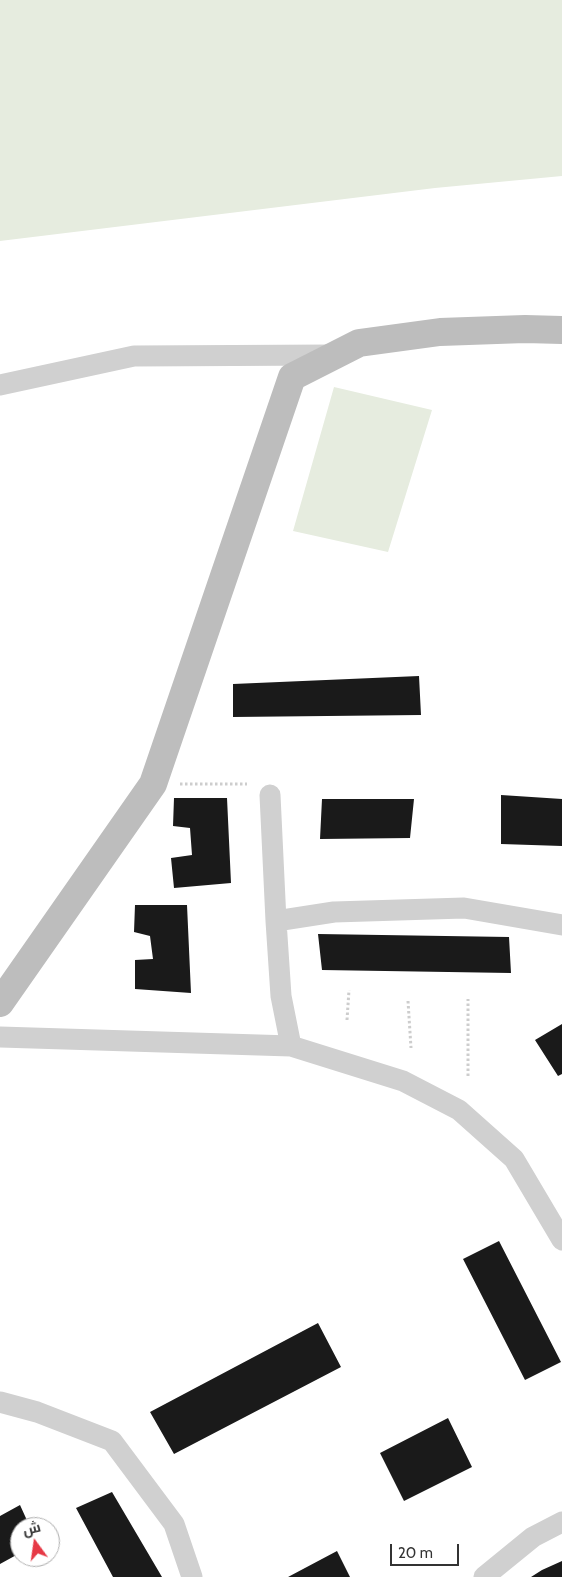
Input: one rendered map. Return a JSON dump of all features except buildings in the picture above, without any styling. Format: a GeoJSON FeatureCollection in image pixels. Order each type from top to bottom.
{"type":"FeatureCollection","features":[{"type":"Feature","properties":{"kind":"main road"},"geometry":{"type":"LineString","coordinates":[[0,1003],[153,784],[292,377],[359,343],[440,332],[525,329],[562,330]]}},
{"type":"Feature","properties":{"kind":"street"},"geometry":{"type":"LineString","coordinates":[[0,385],[134,356],[335,356]]}},
{"type":"Feature","properties":{"kind":"street"},"geometry":{"type":"LineString","coordinates":[[270,795],[281,996],[290,1046]]}},
{"type":"Feature","properties":{"kind":"street"},"geometry":{"type":"LineString","coordinates":[[276,921],[334,912],[464,908],[562,924]]}},
{"type":"Feature","properties":{"kind":"street"},"geometry":{"type":"LineString","coordinates":[[0,1037],[290,1046],[403,1081],[459,1110],[514,1159],[562,1240]]}},
{"type":"Feature","properties":{"kind":"street"},"geometry":{"type":"LineString","coordinates":[[0,1402],[37,1412],[112,1441],[174,1524],[192,1577]]}},
{"type":"Feature","properties":{"kind":"street"},"geometry":{"type":"LineString","coordinates":[[484,1577],[533,1537],[562,1522]]}},
{"type":"Feature","properties":{"kind":"path"},"geometry":{"type":"LineString","coordinates":[[153,784],[247,784]]}},
{"type":"Feature","properties":{"kind":"path"},"geometry":{"type":"LineString","coordinates":[[347,1020],[349,990]]}},
{"type":"Feature","properties":{"kind":"path"},"geometry":{"type":"LineString","coordinates":[[468,999],[468,1076]]}},
{"type":"Feature","properties":{"kind":"path"},"geometry":{"type":"LineString","coordinates":[[408,1001],[410,1048]]}},
{"type":"Feature","properties":{"kind":"shaded area"},"geometry":{"type":"Polygon","coordinates":[[[0,0],[562,0],[562,176],[435,188],[0,241],[0,0]]]}},
{"type":"Feature","properties":{"kind":"shaded area"},"geometry":{"type":"Polygon","coordinates":[[[334,387],[432,410],[388,552],[293,531],[334,387]]]}}]}
